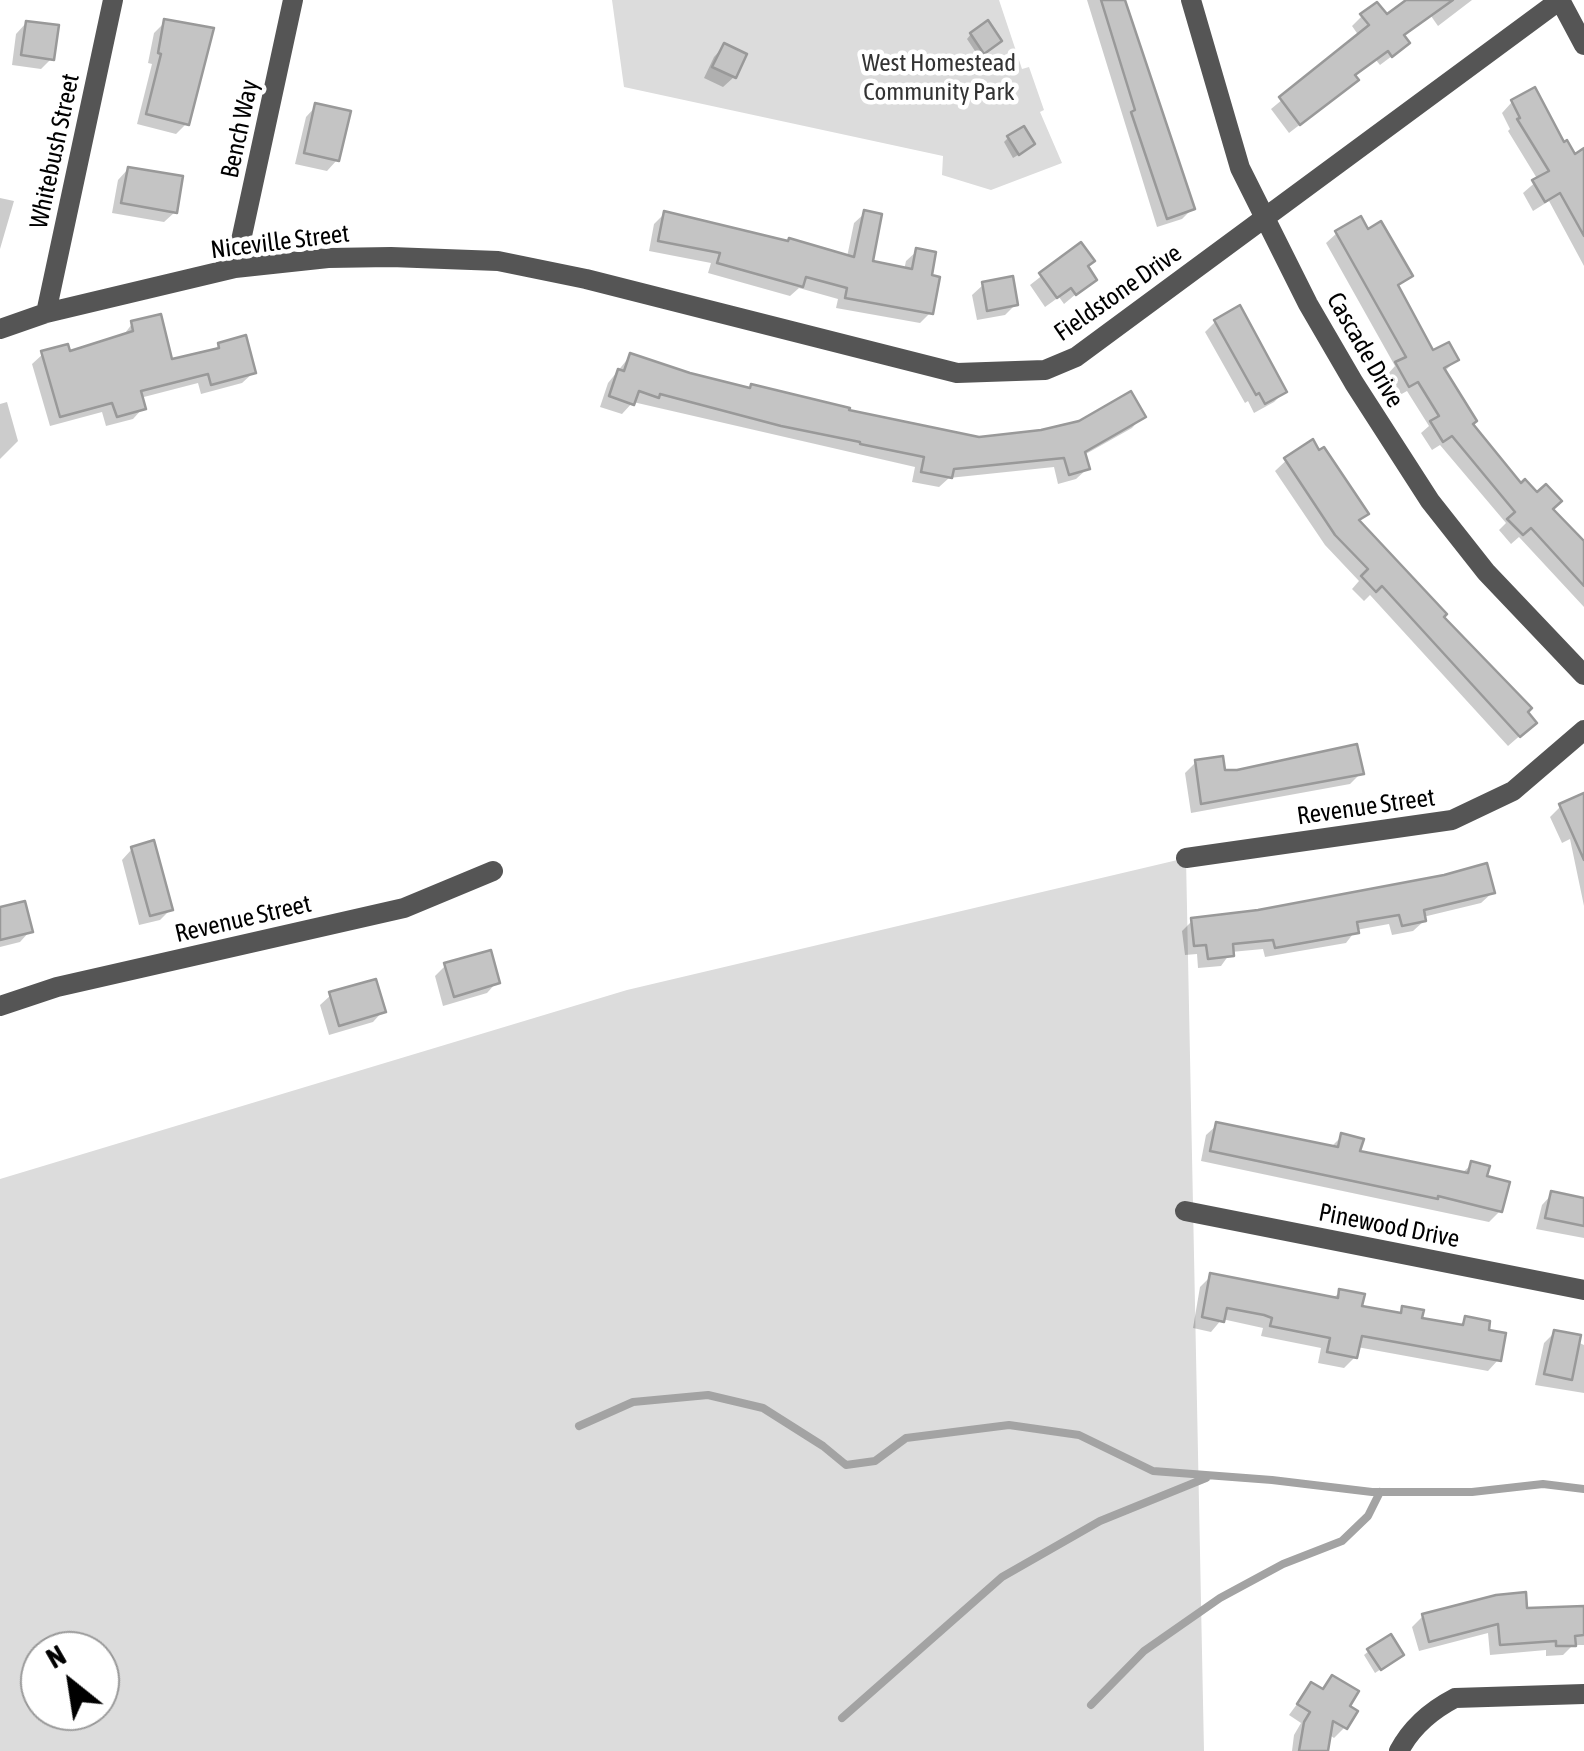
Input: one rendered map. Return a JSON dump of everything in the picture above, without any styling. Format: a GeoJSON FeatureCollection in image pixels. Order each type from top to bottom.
{"type":"FeatureCollection","features":[{"type":"Feature","properties":{"kind":"street","name":"Whitebush Street"},"geometry":{"type":"LineString","coordinates":[[46,313],[113,0]]}},
{"type":"Feature","properties":{"kind":"street","name":"Bench Way"},"geometry":{"type":"LineString","coordinates":[[236,268],[293,0]]}},
{"type":"Feature","properties":{"kind":"street","name":"Cascade Drive"},"geometry":{"type":"LineString","coordinates":[[1191,0],[1240,168],[1308,304],[1354,384],[1430,501],[1486,572],[1584,675]]}},
{"type":"Feature","properties":{"kind":"street","name":"Fieldstone Drive"},"geometry":{"type":"LineString","coordinates":[[571,276],[958,373],[1045,370],[1076,356],[1560,0]]}},
{"type":"Feature","properties":{"kind":"street"},"geometry":{"type":"LineString","coordinates":[[1560,0],[1584,45]]}},
{"type":"Feature","properties":{"kind":"street","name":"Niceville Street"},"geometry":{"type":"LineString","coordinates":[[0,329],[46,313],[236,268],[328,258],[391,256],[498,262],[571,276]]}},
{"type":"Feature","properties":{"kind":"street","name":"Revenue Street"},"geometry":{"type":"LineString","coordinates":[[1186,858],[1452,820],[1514,791],[1584,730]]}},
{"type":"Feature","properties":{"kind":"street","name":"Revenue Street"},"geometry":{"type":"LineString","coordinates":[[0,1006],[57,987],[404,908],[493,871]]}},
{"type":"Feature","properties":{"kind":"street","name":"Pinewood Drive"},"geometry":{"type":"LineString","coordinates":[[1185,1211],[1584,1290]]}},
{"type":"Feature","properties":{"kind":"street"},"geometry":{"type":"LineString","coordinates":[[1399,1751],[1406,1737],[1427,1717],[1455,1698],[1584,1694]]}},
{"type":"Feature","properties":{"kind":"green space","name":"West Homestead Community Park"},"geometry":{"type":"Polygon","coordinates":[[[612,0],[999,0],[1022,69],[1029,67],[1044,110],[1040,112],[1062,163],[991,190],[942,175],[943,156],[624,87],[612,0]]]}},
{"type":"Feature","properties":{"kind":"green space"},"geometry":{"type":"Polygon","coordinates":[[[1186,858],[1204,1751],[0,1751],[0,1179],[627,990],[1186,858]]]}},
{"type":"Feature","properties":{"kind":"building"},"geometry":{"type":"Polygon","coordinates":[[[1101,0],[1125,0],[1195,209],[1167,219],[1131,112],[1135,110],[1101,0]]]}},
{"type":"Feature","properties":{"kind":"building"},"geometry":{"type":"Polygon","coordinates":[[[1406,0],[1453,0],[1404,35],[1410,43],[1392,57],[1388,51],[1355,75],[1359,80],[1300,125],[1279,97],[1369,25],[1360,14],[1377,2],[1387,14],[1406,0]]]}},
{"type":"Feature","properties":{"kind":"building"},"geometry":{"type":"Polygon","coordinates":[[[164,19],[214,28],[189,125],[146,114],[161,54],[158,53],[164,19]]]}},
{"type":"Feature","properties":{"kind":"building"},"geometry":{"type":"Polygon","coordinates":[[[988,20],[1002,41],[984,54],[970,33],[988,20]]]}},
{"type":"Feature","properties":{"kind":"building"},"geometry":{"type":"Polygon","coordinates":[[[26,21],[59,25],[54,60],[21,55],[26,21]]]}},
{"type":"Feature","properties":{"kind":"building"},"geometry":{"type":"Polygon","coordinates":[[[724,43],[747,54],[736,78],[712,67],[724,43]]]}},
{"type":"Feature","properties":{"kind":"building"},"geometry":{"type":"Polygon","coordinates":[[[1535,87],[1564,142],[1567,140],[1575,154],[1584,148],[1584,236],[1560,193],[1545,202],[1532,180],[1549,171],[1517,119],[1520,118],[1511,100],[1535,87]]]}},
{"type":"Feature","properties":{"kind":"building"},"geometry":{"type":"Polygon","coordinates":[[[315,103],[351,111],[339,161],[304,153],[315,103]]]}},
{"type":"Feature","properties":{"kind":"building"},"geometry":{"type":"Polygon","coordinates":[[[1024,126],[1035,144],[1019,155],[1007,136],[1024,126]]]}},
{"type":"Feature","properties":{"kind":"building"},"geometry":{"type":"Polygon","coordinates":[[[128,167],[183,176],[177,213],[121,203],[128,167]]]}},
{"type":"Feature","properties":{"kind":"building"},"geometry":{"type":"Polygon","coordinates":[[[864,210],[882,214],[873,261],[912,269],[916,248],[936,252],[932,275],[940,277],[933,314],[845,298],[847,288],[806,277],[803,287],[717,263],[720,253],[658,241],[664,211],[788,241],[789,238],[854,257],[864,210]]]}},
{"type":"Feature","properties":{"kind":"building"},"geometry":{"type":"Polygon","coordinates":[[[1361,216],[1368,229],[1381,221],[1413,276],[1398,285],[1433,350],[1449,342],[1459,360],[1444,368],[1477,421],[1473,424],[1521,483],[1525,479],[1537,492],[1546,484],[1562,501],[1553,509],[1584,541],[1584,586],[1531,528],[1523,535],[1507,519],[1515,512],[1452,436],[1443,442],[1430,421],[1439,416],[1418,382],[1409,387],[1395,362],[1406,357],[1335,231],[1361,216]]]}},
{"type":"Feature","properties":{"kind":"building"},"geometry":{"type":"Polygon","coordinates":[[[1081,242],[1095,261],[1088,266],[1097,280],[1076,295],[1071,288],[1057,298],[1039,273],[1081,242]]]}},
{"type":"Feature","properties":{"kind":"building"},"geometry":{"type":"Polygon","coordinates":[[[1013,276],[1018,305],[987,311],[982,282],[1013,276]]]}},
{"type":"Feature","properties":{"kind":"building"},"geometry":{"type":"Polygon","coordinates":[[[1240,305],[1287,392],[1265,404],[1259,393],[1256,395],[1214,320],[1240,305]]]}},
{"type":"Feature","properties":{"kind":"building"},"geometry":{"type":"Polygon","coordinates":[[[161,314],[172,359],[219,348],[218,343],[246,335],[256,373],[211,385],[208,374],[141,391],[146,409],[117,417],[112,403],[60,417],[41,351],[68,344],[70,351],[133,331],[131,321],[161,314]]]}},
{"type":"Feature","properties":{"kind":"building"},"geometry":{"type":"Polygon","coordinates":[[[630,353],[750,388],[751,384],[849,410],[979,437],[1079,421],[1131,391],[1146,417],[1085,452],[1090,469],[1069,475],[1064,458],[954,469],[952,478],[921,472],[924,457],[781,426],[660,394],[659,398],[639,391],[634,405],[609,396],[618,369],[624,371],[630,353]]]}},
{"type":"Feature","properties":{"kind":"building"},"geometry":{"type":"Polygon","coordinates":[[[1313,439],[1319,450],[1324,447],[1369,514],[1359,520],[1447,614],[1444,617],[1532,708],[1528,712],[1537,723],[1520,737],[1382,586],[1376,592],[1361,576],[1368,569],[1335,535],[1284,458],[1313,439]]]}},
{"type":"Feature","properties":{"kind":"building"},"geometry":{"type":"Polygon","coordinates":[[[1357,744],[1364,774],[1201,804],[1195,760],[1223,756],[1225,770],[1237,770],[1357,744]]]}},
{"type":"Feature","properties":{"kind":"building"},"geometry":{"type":"Polygon","coordinates":[[[1584,793],[1584,860],[1559,804],[1584,793]]]}},
{"type":"Feature","properties":{"kind":"building"},"geometry":{"type":"Polygon","coordinates":[[[154,840],[173,910],[150,916],[131,847],[154,840]]]}},
{"type":"Feature","properties":{"kind":"building"},"geometry":{"type":"Polygon","coordinates":[[[1487,863],[1495,893],[1424,910],[1426,921],[1402,926],[1399,915],[1357,922],[1359,933],[1275,948],[1273,940],[1233,944],[1234,956],[1208,959],[1206,945],[1194,946],[1191,918],[1258,910],[1444,875],[1487,863]]]}},
{"type":"Feature","properties":{"kind":"building"},"geometry":{"type":"Polygon","coordinates":[[[25,901],[33,932],[0,940],[0,907],[25,901]]]}},
{"type":"Feature","properties":{"kind":"building"},"geometry":{"type":"Polygon","coordinates":[[[491,950],[500,983],[454,997],[444,963],[491,950]]]}},
{"type":"Feature","properties":{"kind":"building"},"geometry":{"type":"Polygon","coordinates":[[[376,979],[386,1012],[339,1026],[329,992],[376,979]]]}},
{"type":"Feature","properties":{"kind":"building"},"geometry":{"type":"Polygon","coordinates":[[[1216,1122],[1338,1147],[1341,1133],[1364,1139],[1360,1151],[1468,1173],[1471,1161],[1490,1166],[1487,1176],[1510,1182],[1502,1212],[1438,1199],[1210,1151],[1216,1122]]]}},
{"type":"Feature","properties":{"kind":"building"},"geometry":{"type":"Polygon","coordinates":[[[1551,1191],[1584,1198],[1584,1226],[1545,1218],[1551,1191]]]}},
{"type":"Feature","properties":{"kind":"building"},"geometry":{"type":"Polygon","coordinates":[[[1210,1273],[1338,1298],[1339,1289],[1365,1294],[1362,1306],[1401,1313],[1402,1306],[1424,1310],[1422,1318],[1463,1325],[1465,1316],[1490,1321],[1489,1330],[1506,1333],[1501,1361],[1362,1336],[1357,1358],[1327,1352],[1330,1338],[1270,1326],[1272,1318],[1264,1315],[1227,1308],[1224,1322],[1202,1317],[1210,1273]]]}},
{"type":"Feature","properties":{"kind":"building"},"geometry":{"type":"Polygon","coordinates":[[[1554,1330],[1581,1335],[1572,1380],[1544,1374],[1554,1330]]]}},
{"type":"Feature","properties":{"kind":"building"},"geometry":{"type":"Polygon","coordinates":[[[1526,1592],[1527,1608],[1584,1606],[1584,1635],[1575,1636],[1576,1646],[1556,1646],[1556,1641],[1500,1645],[1498,1624],[1429,1642],[1422,1614],[1496,1595],[1526,1592]]]}},
{"type":"Feature","properties":{"kind":"building"},"geometry":{"type":"Polygon","coordinates":[[[1391,1634],[1404,1655],[1381,1670],[1367,1649],[1391,1634]]]}},
{"type":"Feature","properties":{"kind":"building"},"geometry":{"type":"Polygon","coordinates":[[[1332,1675],[1359,1691],[1350,1706],[1358,1711],[1347,1729],[1333,1721],[1328,1751],[1299,1751],[1304,1722],[1310,1712],[1297,1704],[1311,1682],[1323,1689],[1332,1675]]]}},
{"type":"Feature","properties":{"kind":"waterway"},"geometry":{"type":"LineString","coordinates":[[579,1426],[633,1402],[708,1395],[763,1408],[846,1465],[875,1461],[906,1438],[1009,1425],[1079,1435],[1153,1471],[1372,1492],[1472,1492],[1543,1484],[1584,1489]]}},
{"type":"Feature","properties":{"kind":"waterway"},"geometry":{"type":"LineString","coordinates":[[842,1718],[1002,1577],[1100,1521],[1206,1478]]}},
{"type":"Feature","properties":{"kind":"waterway"},"geometry":{"type":"LineString","coordinates":[[1091,1705],[1144,1651],[1220,1598],[1283,1564],[1342,1541],[1368,1516],[1380,1492]]}}]}
